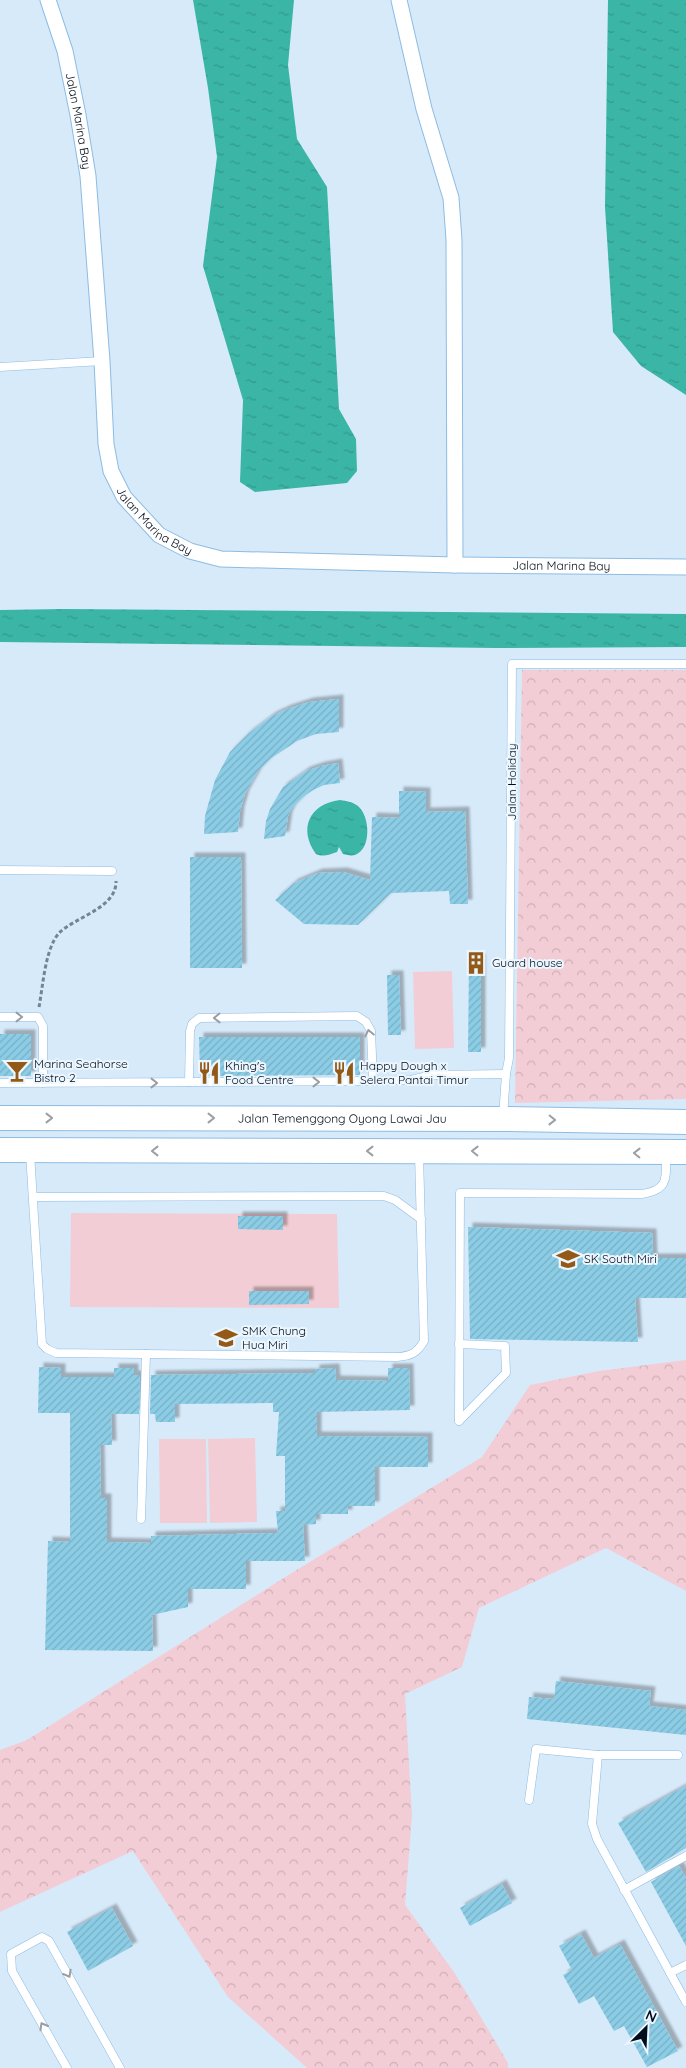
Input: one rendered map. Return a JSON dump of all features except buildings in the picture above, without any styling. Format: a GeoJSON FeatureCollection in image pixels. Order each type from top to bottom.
{"type":"FeatureCollection","features":[{"type":"Feature","properties":{"kind":"main road","name":"Jalan Temenggong Oyong Lawai Jau"},"geometry":{"type":"LineString","coordinates":[[0,1118],[503,1119],[686,1122]]}},
{"type":"Feature","properties":{"kind":"main road"},"geometry":{"type":"LineString","coordinates":[[0,1150],[676,1153]]}},
{"type":"Feature","properties":{"kind":"street","name":"Jalan Marina Bay"},"geometry":{"type":"LineString","coordinates":[[48,0],[65,51],[88,176],[102,361],[106,444],[111,472],[124,497],[159,535],[175,544],[221,560],[455,566],[686,567]]}},
{"type":"Feature","properties":{"kind":"street"},"geometry":{"type":"LineString","coordinates":[[403,0],[424,109],[451,198],[454,240],[455,566]]}},
{"type":"Feature","properties":{"kind":"lane"},"geometry":{"type":"LineString","coordinates":[[0,367],[102,361]]}},
{"type":"Feature","properties":{"kind":"lane","name":"Jalan Holiday"},"geometry":{"type":"LineString","coordinates":[[503,1119],[509,1058],[512,664],[686,664]]}},
{"type":"Feature","properties":{"kind":"lane"},"geometry":{"type":"LineString","coordinates":[[0,870],[112,871]]}},
{"type":"Feature","properties":{"kind":"lane"},"geometry":{"type":"LineString","coordinates":[[189,1082],[190,1031],[192,1024],[199,1018],[357,1016],[366,1022],[371,1031],[373,1081]]}},
{"type":"Feature","properties":{"kind":"lane"},"geometry":{"type":"LineString","coordinates":[[0,1017],[38,1017],[43,1026],[43,1084]]}},
{"type":"Feature","properties":{"kind":"lane"},"geometry":{"type":"LineString","coordinates":[[0,1083],[373,1081],[411,1080],[432,1075],[506,1074]]}},
{"type":"Feature","properties":{"kind":"lane"},"geometry":{"type":"LineString","coordinates":[[30,1150],[42,1344],[47,1349],[56,1353],[410,1356],[419,1350],[424,1341],[419,1151]]}},
{"type":"Feature","properties":{"kind":"lane"},"geometry":{"type":"LineString","coordinates":[[459,1344],[505,1346],[506,1373],[459,1421],[459,1344],[460,1193],[652,1193],[660,1189],[666,1181],[676,1153]]}},
{"type":"Feature","properties":{"kind":"lane"},"geometry":{"type":"LineString","coordinates":[[34,1197],[384,1196],[395,1200],[421,1219]]}},
{"type":"Feature","properties":{"kind":"lane"},"geometry":{"type":"LineString","coordinates":[[141,1518],[146,1354]]}},
{"type":"Feature","properties":{"kind":"lane"},"geometry":{"type":"LineString","coordinates":[[529,1800],[536,1749],[598,1755],[678,1755]]}},
{"type":"Feature","properties":{"kind":"lane"},"geometry":{"type":"LineString","coordinates":[[598,1755],[592,1824],[597,1839],[686,2002]]}},
{"type":"Feature","properties":{"kind":"lane"},"geometry":{"type":"LineString","coordinates":[[624,1890],[686,1856]]}},
{"type":"Feature","properties":{"kind":"lane"},"geometry":{"type":"LineString","coordinates":[[67,2068],[12,1971],[11,1954],[42,1937],[49,1941],[120,2068]]}},
{"type":"Feature","properties":{"kind":"lane"},"geometry":{"type":"LineString","coordinates":[[670,1974],[686,1965]]}},
{"type":"Feature","properties":{"kind":"path"},"geometry":{"type":"LineString","coordinates":[[38,1017],[49,952],[53,943],[58,935],[69,925],[96,911],[111,897],[117,883],[112,871]]}},
{"type":"Feature","properties":{"kind":"green space"},"geometry":{"type":"Polygon","coordinates":[[[522,670],[686,670],[686,1099],[515,1103],[522,670]]]}},
{"type":"Feature","properties":{"kind":"green space"},"geometry":{"type":"Polygon","coordinates":[[[452,971],[454,1048],[415,1049],[413,972],[452,971]]]}},
{"type":"Feature","properties":{"kind":"green space"},"geometry":{"type":"Polygon","coordinates":[[[71,1213],[337,1214],[339,1308],[70,1307],[71,1213]]]}},
{"type":"Feature","properties":{"kind":"green space"},"geometry":{"type":"Polygon","coordinates":[[[686,1360],[686,1591],[606,1548],[479,1608],[462,1667],[405,1694],[412,1816],[405,1905],[454,1972],[508,2063],[508,2068],[307,2068],[228,1997],[133,1851],[0,1912],[0,1750],[27,1740],[295,1571],[482,1457],[530,1385],[599,1371],[686,1360]]]}},
{"type":"Feature","properties":{"kind":"green space"},"geometry":{"type":"Polygon","coordinates":[[[255,1438],[257,1522],[210,1523],[208,1439],[255,1438]]]}},
{"type":"Feature","properties":{"kind":"green space"},"geometry":{"type":"Polygon","coordinates":[[[159,1439],[206,1439],[207,1523],[160,1523],[159,1439]]]}},
{"type":"Feature","properties":{"kind":"water"},"geometry":{"type":"Polygon","coordinates":[[[193,0],[294,0],[288,65],[297,139],[327,187],[339,409],[356,439],[357,471],[347,483],[255,492],[240,482],[243,400],[203,266],[217,157],[208,88],[193,0]]]}},
{"type":"Feature","properties":{"kind":"water"},"geometry":{"type":"Polygon","coordinates":[[[608,0],[686,0],[686,395],[641,366],[613,332],[605,207],[608,0]]]}},
{"type":"Feature","properties":{"kind":"water"},"geometry":{"type":"Polygon","coordinates":[[[0,610],[686,614],[686,647],[496,648],[0,642],[0,610]]]}},
{"type":"Feature","properties":{"kind":"water"},"geometry":{"type":"Polygon","coordinates":[[[340,800],[358,806],[362,811],[367,824],[367,839],[364,846],[361,852],[355,855],[343,854],[339,847],[337,852],[331,854],[316,854],[308,836],[310,819],[314,812],[321,807],[329,802],[340,800]]]}},
{"type":"Feature","properties":{"kind":"place","name":"Guard house"},"geometry":{"type":"Point","coordinates":[476,963]}},
{"type":"Feature","properties":{"kind":"place","name":"Marina Seahorse Bistro 2"},"geometry":{"type":"Point","coordinates":[17,1071]}},
{"type":"Feature","properties":{"kind":"place","name":"Khing's Food Centre"},"geometry":{"type":"Point","coordinates":[209,1073]}},
{"type":"Feature","properties":{"kind":"place","name":"Happy Dough x Selera Pantai Timur"},"geometry":{"type":"Point","coordinates":[344,1073]}},
{"type":"Feature","properties":{"kind":"place","name":"SK South Miri"},"geometry":{"type":"Point","coordinates":[568,1259]}},
{"type":"Feature","properties":{"kind":"place","name":"SMK Chung Hua Miri"},"geometry":{"type":"Point","coordinates":[226,1338]}}]}
